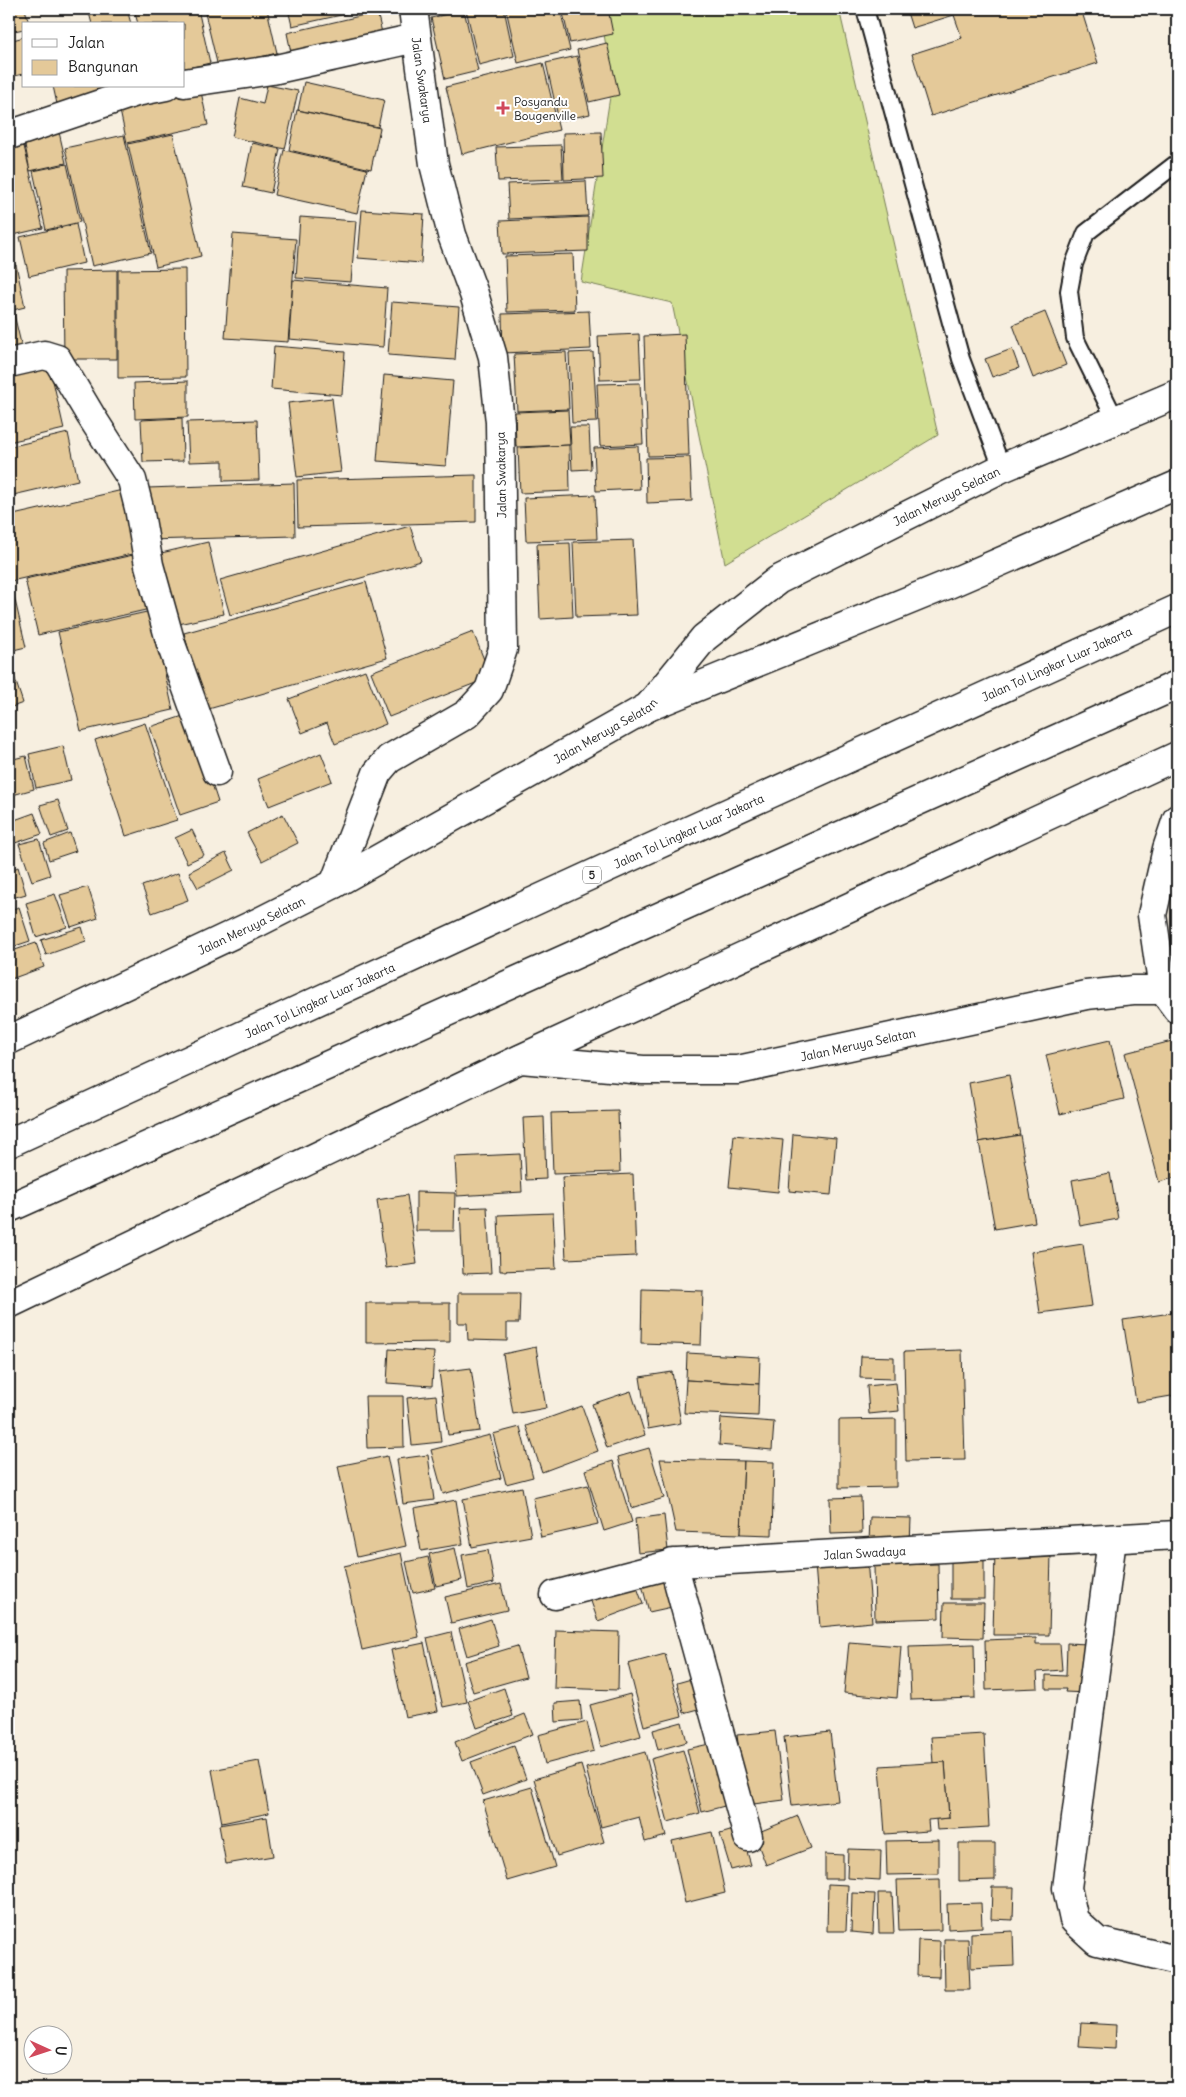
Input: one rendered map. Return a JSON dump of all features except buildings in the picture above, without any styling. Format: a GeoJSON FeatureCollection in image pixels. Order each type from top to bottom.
{"type":"FeatureCollection","features":[{"type":"Feature","properties":{"kind":"main road","name":"Jalan Swakarya"},"geometry":{"type":"LineString","coordinates":[[334,884],[377,773],[389,759],[467,714],[489,690],[503,649],[500,422],[493,357],[474,294],[452,235],[434,164],[413,9]]}},
{"type":"Feature","properties":{"kind":"main road"},"geometry":{"type":"LineString","coordinates":[[185,83],[272,70],[416,38]]}},
{"type":"Feature","properties":{"kind":"main road"},"geometry":{"type":"LineString","coordinates":[[9,135],[136,92],[156,88]]}},
{"type":"Feature","properties":{"kind":"main road"},"geometry":{"type":"LineString","coordinates":[[9,363],[44,355],[57,360],[132,480],[140,508],[149,565],[171,644],[217,772]]}},
{"type":"Feature","properties":{"kind":"main road","name":"Jalan Meruya Selatan"},"geometry":{"type":"LineString","coordinates":[[9,1040],[257,924],[334,884],[648,707],[704,638],[778,580],[1002,468],[1177,394]]}},
{"type":"Feature","properties":{"kind":"main road"},"geometry":{"type":"LineString","coordinates":[[648,707],[949,584],[1177,485]]}},
{"type":"Feature","properties":{"kind":"main road","name":"Jalan Tol Lingkar Luar Jakarta"},"geometry":{"type":"LineString","coordinates":[[9,1143],[602,870],[1177,609]]}},
{"type":"Feature","properties":{"kind":"main road"},"geometry":{"type":"LineString","coordinates":[[9,1208],[1177,685]]}},
{"type":"Feature","properties":{"kind":"main road"},"geometry":{"type":"LineString","coordinates":[[9,1304],[520,1059],[1177,756]]}},
{"type":"Feature","properties":{"kind":"main road","name":"Jalan Meruya Selatan"},"geometry":{"type":"LineString","coordinates":[[520,1059],[643,1070],[738,1070],[1086,995],[1134,990],[1170,999],[1152,915],[1167,849],[1177,820]]}},
{"type":"Feature","properties":{"kind":"main road","name":"Jalan Swadaya"},"geometry":{"type":"LineString","coordinates":[[556,1595],[673,1563],[1177,1535]]}},
{"type":"Feature","properties":{"kind":"main road"},"geometry":{"type":"LineString","coordinates":[[1112,1539],[1067,1888],[1074,1920],[1097,1941],[1177,1960]]}},
{"type":"Feature","properties":{"kind":"main road"},"geometry":{"type":"LineString","coordinates":[[673,1563],[748,1837]]}},
{"type":"Feature","properties":{"kind":"lane"},"geometry":{"type":"LineString","coordinates":[[865,9],[961,359],[1002,468]]}},
{"type":"Feature","properties":{"kind":"lane"},"geometry":{"type":"LineString","coordinates":[[1116,421],[1075,338],[1069,291],[1074,264],[1086,233],[1177,162]]}},
{"type":"Feature","properties":{"kind":"green space"},"geometry":{"type":"Polygon","coordinates":[[[600,9],[839,9],[938,435],[725,563],[672,303],[581,282],[612,84],[600,9]]]}},
{"type":"Feature","properties":{"kind":"place","name":"Posyandu Bougenville"},"geometry":{"type":"Point","coordinates":[503,108]}}]}
